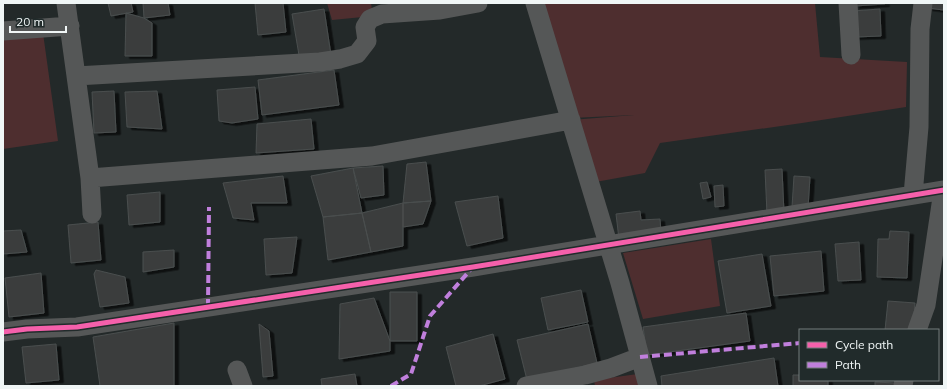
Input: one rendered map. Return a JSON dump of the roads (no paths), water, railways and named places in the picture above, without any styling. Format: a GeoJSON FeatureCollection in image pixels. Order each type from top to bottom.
{"type":"FeatureCollection","features":[{"type":"Feature","properties":{"kind":"street"},"geometry":{"type":"LineString","coordinates":[[66,3],[90,178],[92,214]]}},
{"type":"Feature","properties":{"kind":"street"},"geometry":{"type":"LineString","coordinates":[[76,76],[320,62],[340,59],[357,54],[367,41],[365,27],[370,19],[382,14],[440,10],[478,3]]}},
{"type":"Feature","properties":{"kind":"street"},"geometry":{"type":"LineString","coordinates":[[535,3],[620,284],[648,386]]}},
{"type":"Feature","properties":{"kind":"street"},"geometry":{"type":"LineString","coordinates":[[848,3],[851,55]]}},
{"type":"Feature","properties":{"kind":"street"},"geometry":{"type":"LineString","coordinates":[[913,195],[919,127],[920,29],[923,3]]}},
{"type":"Feature","properties":{"kind":"street"},"geometry":{"type":"LineString","coordinates":[[3,31],[70,26]]}},
{"type":"Feature","properties":{"kind":"street"},"geometry":{"type":"LineString","coordinates":[[90,178],[372,156],[571,120]]}},
{"type":"Feature","properties":{"kind":"street"},"geometry":{"type":"LineString","coordinates":[[3,332],[27,329],[77,328],[473,267],[943,190],[926,305],[917,329]]}},
{"type":"Feature","properties":{"kind":"street"},"geometry":{"type":"LineString","coordinates":[[526,386],[585,375],[611,368],[640,357]]}}]}
